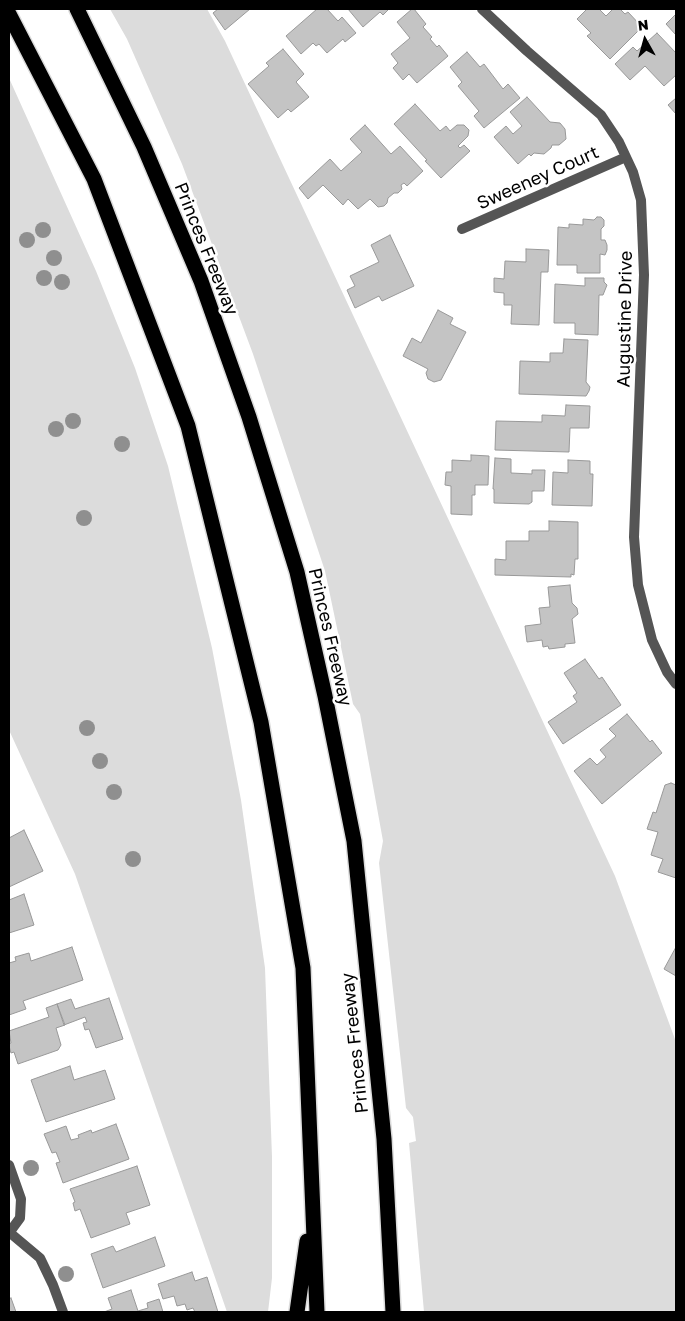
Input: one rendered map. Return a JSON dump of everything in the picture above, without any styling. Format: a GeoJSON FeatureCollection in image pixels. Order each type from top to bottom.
{"type":"FeatureCollection","features":[{"type":"Feature","properties":{"kind":"highway","name":"Princes Freeway"},"geometry":{"type":"LineString","coordinates":[[77,9],[144,147],[201,281],[249,418],[296,572],[325,696],[354,841],[384,1139],[393,1312]]}},
{"type":"Feature","properties":{"kind":"highway"},"geometry":{"type":"LineString","coordinates":[[9,14],[94,180],[188,426],[261,722],[303,968],[317,1312]]}},
{"type":"Feature","properties":{"kind":"highway"},"geometry":{"type":"LineString","coordinates":[[297,1312],[312,1203]]}},
{"type":"Feature","properties":{"kind":"street","name":"Augustine Drive"},"geometry":{"type":"LineString","coordinates":[[482,9],[527,51],[601,114],[619,142],[632,172],[640,200],[644,275],[634,537],[638,585],[652,640],[667,672],[676,684]]}},
{"type":"Feature","properties":{"kind":"street","name":"Sweeney Court"},"geometry":{"type":"LineString","coordinates":[[462,229],[626,156]]}},
{"type":"Feature","properties":{"kind":"street"},"geometry":{"type":"LineString","coordinates":[[9,1165],[21,1199],[20,1218],[9,1233],[40,1258],[63,1312]]}},
{"type":"Feature","properties":{"kind":"shaded area"},"geometry":{"type":"Polygon","coordinates":[[[110,9],[207,9],[225,41],[615,876],[676,1042],[676,1312],[424,1312],[409,1143],[416,1141],[413,1117],[406,1108],[379,863],[383,841],[360,714],[353,704],[325,571],[253,354],[182,164],[127,39],[110,9]]]}},
{"type":"Feature","properties":{"kind":"shaded area"},"geometry":{"type":"Polygon","coordinates":[[[9,78],[96,271],[135,368],[168,466],[212,648],[241,800],[265,968],[272,1157],[272,1278],[268,1312],[227,1312],[75,874],[9,730],[9,78]]]}},
{"type":"Feature","properties":{"kind":"building"},"geometry":{"type":"Polygon","coordinates":[[[218,9],[250,9],[225,30],[213,13],[218,9]]]}},
{"type":"Feature","properties":{"kind":"building"},"geometry":{"type":"Polygon","coordinates":[[[317,9],[327,9],[338,21],[342,17],[356,33],[345,42],[343,39],[327,53],[319,44],[316,46],[313,43],[301,54],[286,36],[317,9]]]}},
{"type":"Feature","properties":{"kind":"building"},"geometry":{"type":"Polygon","coordinates":[[[348,9],[389,9],[383,15],[380,12],[363,27],[348,9]]]}},
{"type":"Feature","properties":{"kind":"building"},"geometry":{"type":"Polygon","coordinates":[[[412,9],[426,24],[423,27],[432,37],[430,39],[437,47],[439,45],[448,56],[417,83],[409,74],[403,80],[393,68],[398,63],[391,54],[410,38],[397,22],[412,9]]]}},
{"type":"Feature","properties":{"kind":"building"},"geometry":{"type":"Polygon","coordinates":[[[587,9],[599,9],[606,16],[613,9],[620,9],[625,14],[628,12],[642,27],[610,59],[587,36],[591,33],[577,19],[587,9]]]}},
{"type":"Feature","properties":{"kind":"building"},"geometry":{"type":"Polygon","coordinates":[[[676,14],[676,35],[666,24],[676,14]]]}},
{"type":"Feature","properties":{"kind":"building"},"geometry":{"type":"Polygon","coordinates":[[[657,33],[676,53],[676,75],[664,86],[645,66],[630,80],[615,64],[633,47],[637,51],[657,33]]]}},
{"type":"Feature","properties":{"kind":"building"},"geometry":{"type":"Polygon","coordinates":[[[283,49],[304,74],[296,82],[309,97],[291,112],[288,109],[278,118],[248,84],[269,66],[266,63],[283,49]]]}},
{"type":"Feature","properties":{"kind":"building"},"geometry":{"type":"Polygon","coordinates":[[[467,52],[480,67],[484,64],[503,89],[508,84],[520,98],[484,128],[474,116],[479,111],[458,86],[462,82],[450,67],[467,52]]]}},
{"type":"Feature","properties":{"kind":"building"},"geometry":{"type":"Polygon","coordinates":[[[527,97],[550,122],[560,123],[565,129],[566,139],[559,145],[552,145],[544,154],[534,153],[531,156],[529,154],[518,164],[494,137],[506,126],[513,134],[522,126],[510,112],[527,97]]]}},
{"type":"Feature","properties":{"kind":"building"},"geometry":{"type":"Polygon","coordinates":[[[676,98],[676,114],[668,105],[676,98]]]}},
{"type":"Feature","properties":{"kind":"building"},"geometry":{"type":"Polygon","coordinates":[[[415,104],[440,131],[446,126],[450,131],[457,125],[464,125],[469,130],[468,136],[458,146],[460,148],[464,145],[470,151],[441,178],[394,124],[415,104]]]}},
{"type":"Feature","properties":{"kind":"building"},"geometry":{"type":"Polygon","coordinates":[[[365,125],[391,154],[400,146],[423,171],[407,186],[404,183],[401,185],[402,189],[388,198],[384,206],[378,207],[370,199],[358,209],[348,199],[343,205],[323,185],[308,199],[299,188],[330,159],[341,171],[362,152],[350,139],[365,125]]]}},
{"type":"Feature","properties":{"kind":"building"},"geometry":{"type":"Polygon","coordinates":[[[597,217],[601,217],[604,220],[604,226],[601,229],[601,240],[605,240],[607,245],[605,255],[600,254],[600,273],[577,273],[577,265],[557,265],[558,227],[569,228],[569,224],[583,225],[583,219],[594,220],[597,217]]]}},
{"type":"Feature","properties":{"kind":"building"},"geometry":{"type":"Polygon","coordinates":[[[390,235],[414,286],[382,301],[379,296],[355,308],[347,290],[355,286],[350,276],[379,262],[371,245],[390,235]]]}},
{"type":"Feature","properties":{"kind":"building"},"geometry":{"type":"Polygon","coordinates":[[[526,249],[549,250],[548,272],[541,272],[539,325],[511,324],[512,305],[504,305],[504,293],[494,292],[494,278],[504,279],[505,261],[526,262],[526,249]]]}},
{"type":"Feature","properties":{"kind":"building"},"geometry":{"type":"Polygon","coordinates":[[[585,278],[604,278],[604,282],[607,285],[603,295],[599,295],[598,335],[575,334],[575,323],[554,323],[555,284],[585,286],[585,278]]]}},
{"type":"Feature","properties":{"kind":"building"},"geometry":{"type":"Polygon","coordinates":[[[438,310],[453,318],[450,324],[466,332],[441,380],[434,382],[428,379],[426,373],[428,369],[403,356],[412,338],[421,343],[438,310]]]}},
{"type":"Feature","properties":{"kind":"building"},"geometry":{"type":"Polygon","coordinates":[[[564,339],[588,340],[586,382],[590,387],[586,396],[519,394],[520,361],[550,362],[550,353],[563,353],[564,339]]]}},
{"type":"Feature","properties":{"kind":"building"},"geometry":{"type":"Polygon","coordinates":[[[566,405],[590,406],[589,428],[570,428],[569,452],[495,450],[496,421],[542,422],[542,415],[565,416],[566,405]]]}},
{"type":"Feature","properties":{"kind":"building"},"geometry":{"type":"Polygon","coordinates":[[[471,455],[489,456],[488,485],[475,485],[475,495],[472,495],[472,515],[451,514],[451,486],[445,485],[446,472],[452,472],[452,460],[471,461],[471,455]]]}},
{"type":"Feature","properties":{"kind":"building"},"geometry":{"type":"Polygon","coordinates":[[[495,458],[511,459],[511,473],[532,474],[532,470],[545,470],[544,491],[532,491],[532,502],[529,504],[494,503],[495,458]]]}},
{"type":"Feature","properties":{"kind":"building"},"geometry":{"type":"Polygon","coordinates":[[[568,460],[590,461],[590,474],[593,474],[592,506],[552,505],[553,472],[568,473],[568,460]]]}},
{"type":"Feature","properties":{"kind":"building"},"geometry":{"type":"Polygon","coordinates":[[[549,521],[578,522],[578,559],[575,559],[574,575],[571,574],[571,577],[495,575],[495,559],[506,560],[506,541],[529,541],[529,531],[549,531],[549,521]]]}},
{"type":"Feature","properties":{"kind":"building"},"geometry":{"type":"Polygon","coordinates":[[[570,585],[572,603],[577,608],[578,614],[572,619],[575,643],[565,644],[565,647],[549,649],[548,646],[543,647],[542,640],[527,642],[525,626],[541,624],[539,608],[550,607],[548,587],[570,585]]]}},
{"type":"Feature","properties":{"kind":"building"},"geometry":{"type":"Polygon","coordinates":[[[585,659],[599,679],[602,677],[621,705],[563,744],[548,722],[577,702],[573,696],[577,693],[564,673],[585,659]]]}},
{"type":"Feature","properties":{"kind":"building"},"geometry":{"type":"Polygon","coordinates":[[[627,714],[650,742],[652,740],[662,753],[602,804],[574,771],[590,758],[597,765],[606,757],[600,750],[616,736],[609,729],[627,714]]]}},
{"type":"Feature","properties":{"kind":"building"},"geometry":{"type":"Polygon","coordinates":[[[671,783],[676,785],[676,878],[658,872],[663,859],[651,855],[658,832],[647,829],[653,812],[656,813],[665,785],[671,783]]]}},
{"type":"Feature","properties":{"kind":"building"},"geometry":{"type":"Polygon","coordinates":[[[24,830],[43,871],[9,887],[9,838],[24,830]]]}},
{"type":"Feature","properties":{"kind":"building"},"geometry":{"type":"Polygon","coordinates":[[[24,894],[34,925],[9,933],[9,900],[24,894]]]}},
{"type":"Feature","properties":{"kind":"building"},"geometry":{"type":"Polygon","coordinates":[[[72,947],[83,980],[23,1001],[26,1009],[9,1015],[9,963],[16,961],[15,957],[29,953],[31,961],[72,947]]]}},
{"type":"Feature","properties":{"kind":"building"},"geometry":{"type":"Polygon","coordinates":[[[676,947],[676,976],[664,969],[676,947]]]}},
{"type":"Feature","properties":{"kind":"building"},"geometry":{"type":"Polygon","coordinates":[[[109,998],[123,1039],[96,1048],[89,1029],[85,1030],[83,1023],[87,1022],[85,1017],[64,1025],[57,1004],[71,999],[75,1009],[109,998]]]}},
{"type":"Feature","properties":{"kind":"building"},"geometry":{"type":"Polygon","coordinates":[[[57,1004],[65,1025],[56,1028],[61,1045],[58,1050],[18,1064],[14,1052],[11,1053],[9,1046],[11,1043],[9,1031],[49,1017],[46,1008],[57,1004]]]}},
{"type":"Feature","properties":{"kind":"building"},"geometry":{"type":"Polygon","coordinates":[[[70,1066],[74,1080],[105,1070],[115,1099],[46,1122],[31,1080],[70,1066]]]}},
{"type":"Feature","properties":{"kind":"building"},"geometry":{"type":"Polygon","coordinates":[[[116,1124],[129,1159],[63,1183],[56,1163],[60,1162],[56,1152],[52,1153],[44,1134],[66,1126],[71,1140],[79,1138],[78,1135],[91,1130],[92,1133],[116,1124]]]}},
{"type":"Feature","properties":{"kind":"building"},"geometry":{"type":"Polygon","coordinates":[[[137,1166],[150,1205],[126,1213],[130,1224],[91,1238],[80,1209],[75,1211],[73,1203],[75,1202],[70,1189],[137,1166]]]}},
{"type":"Feature","properties":{"kind":"building"},"geometry":{"type":"Polygon","coordinates":[[[155,1237],[165,1266],[103,1288],[91,1254],[113,1246],[116,1252],[155,1237]]]}},
{"type":"Feature","properties":{"kind":"building"},"geometry":{"type":"Polygon","coordinates":[[[192,1272],[195,1281],[207,1277],[218,1312],[195,1312],[193,1308],[187,1310],[185,1304],[177,1306],[174,1296],[163,1299],[158,1284],[192,1272]]]}},
{"type":"Feature","properties":{"kind":"building"},"geometry":{"type":"Polygon","coordinates":[[[131,1290],[138,1311],[148,1308],[147,1303],[159,1299],[163,1312],[104,1312],[112,1309],[108,1298],[131,1290]]]}},
{"type":"Feature","properties":{"kind":"building"},"geometry":{"type":"Polygon","coordinates":[[[11,1298],[16,1312],[9,1312],[9,1299],[11,1298]]]}}]}
